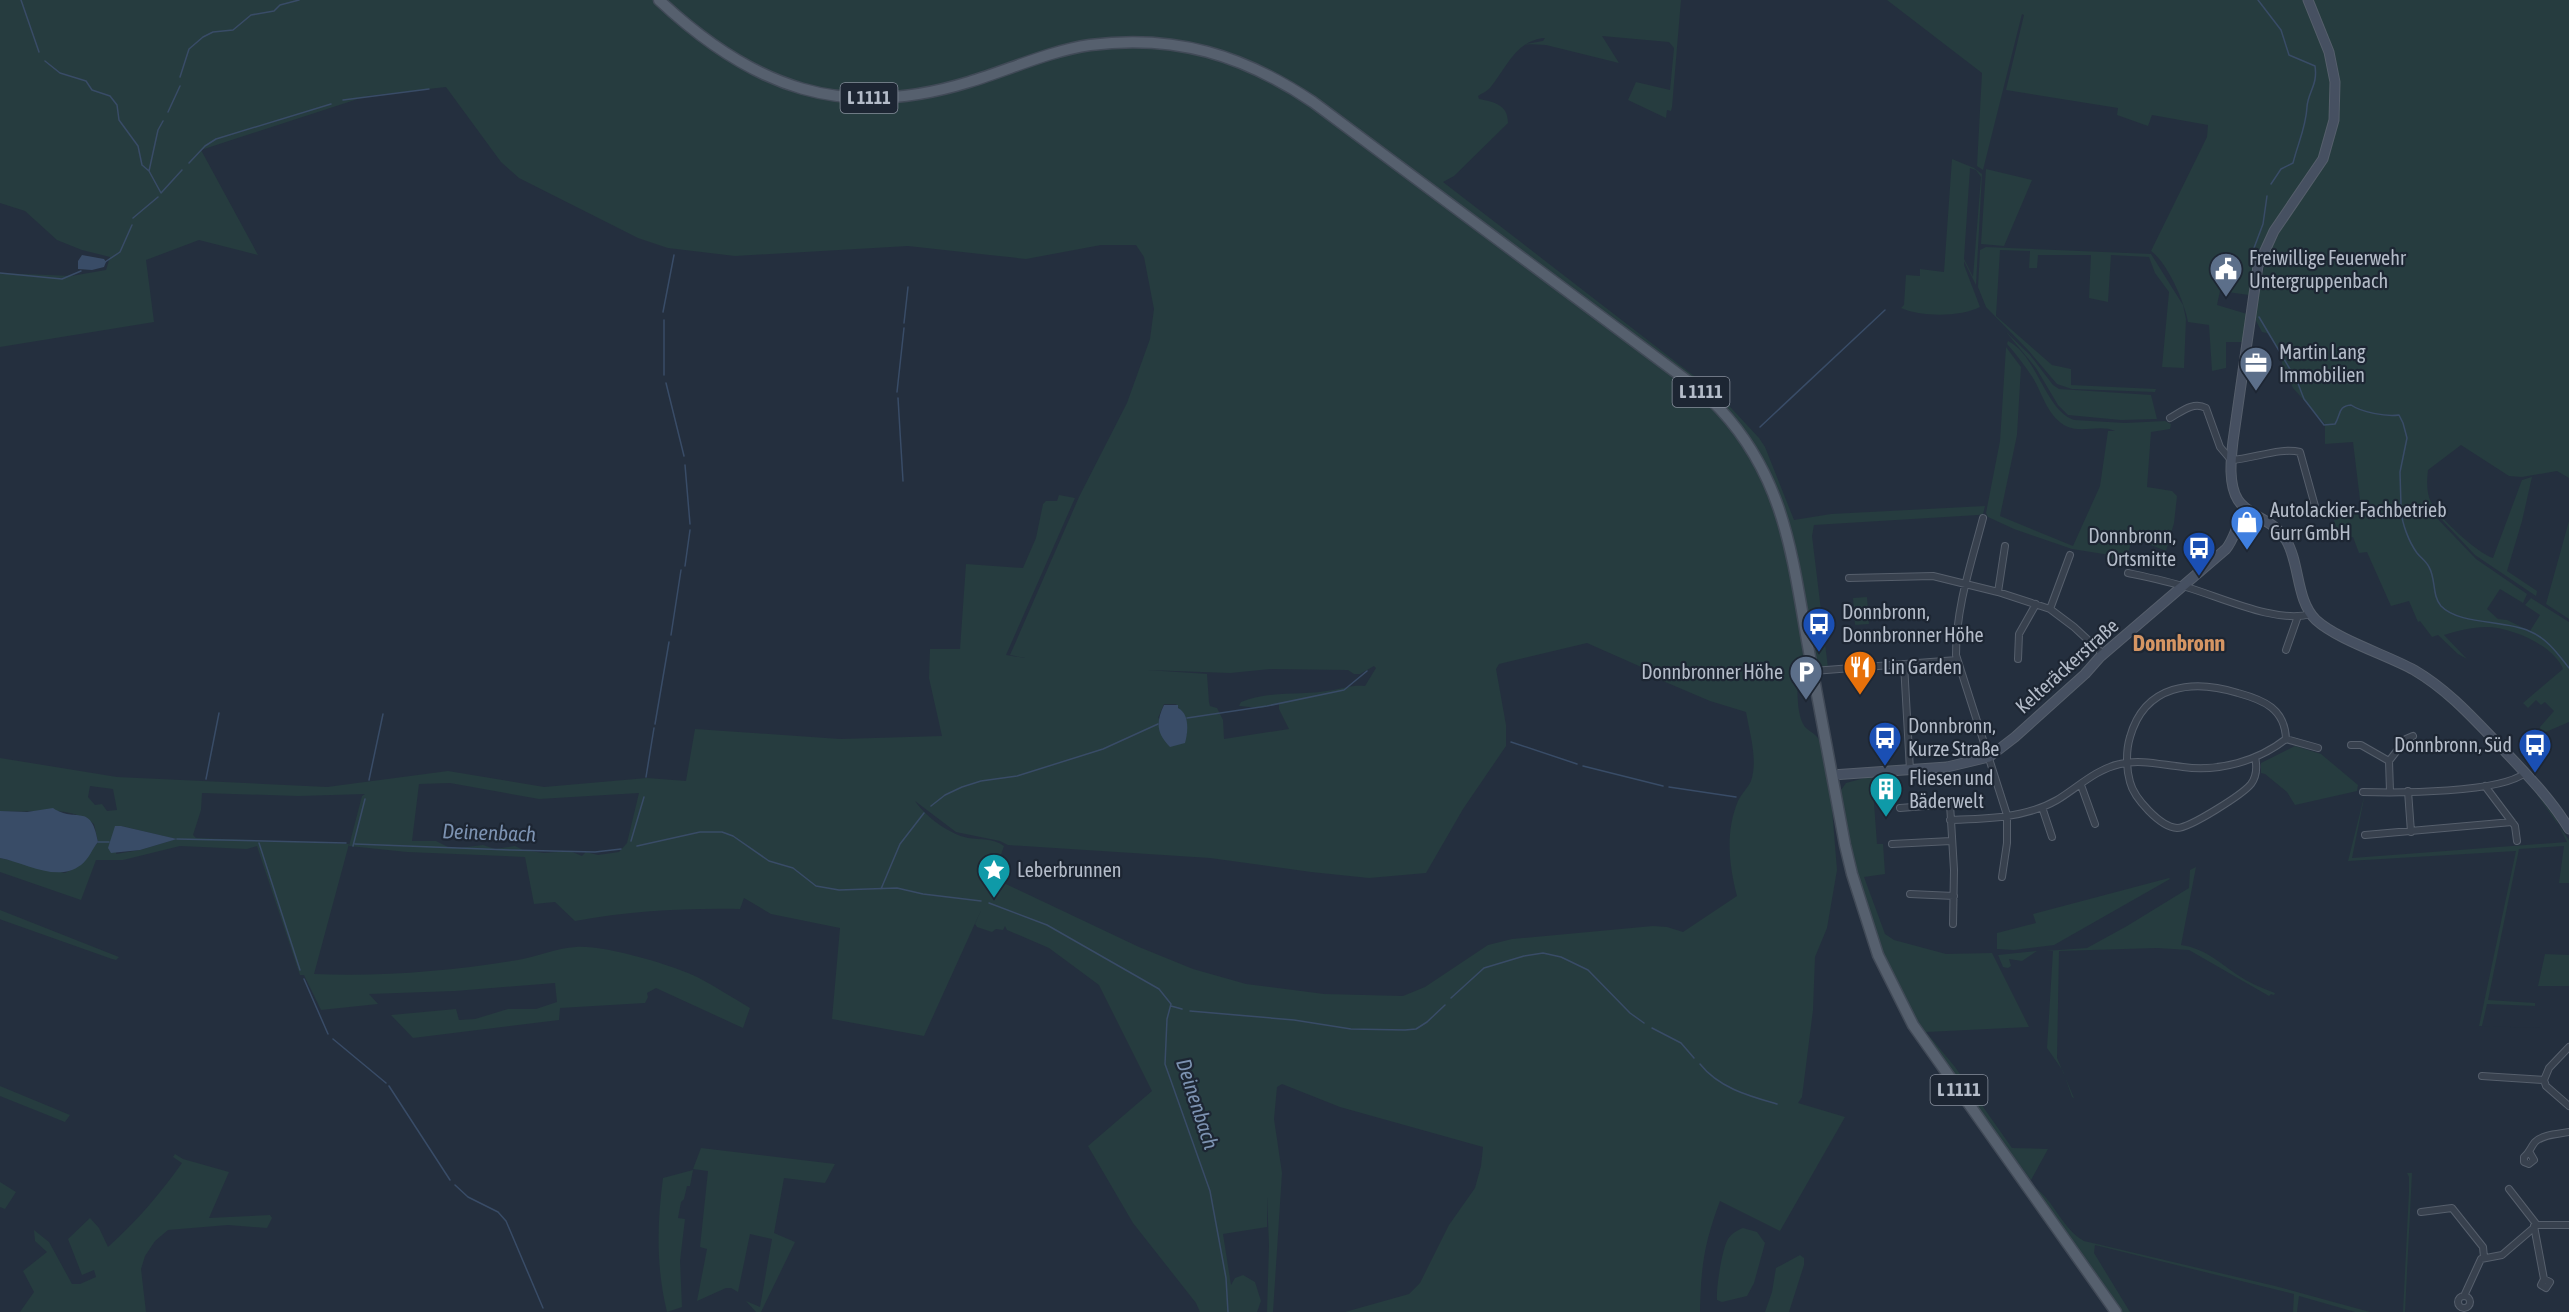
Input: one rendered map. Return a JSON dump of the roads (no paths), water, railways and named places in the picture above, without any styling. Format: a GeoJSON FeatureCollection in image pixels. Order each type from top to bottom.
{"type":"FeatureCollection","features":[{"type":"Feature","properties":{"kind":"main road","name":"L 1111"},"geometry":{"type":"LineString","coordinates":[[659,0],[689,28],[716,48],[764,76],[805,90],[848,98],[888,99],[928,92],[1066,50],[1126,42],[1165,44],[1205,51],[1243,62],[1279,80],[1313,102],[1689,382],[1719,408],[1750,447],[1775,494],[1786,527],[1798,578],[1851,874],[1878,955],[1913,1025],[2116,1312]]}},
{"type":"Feature","properties":{"kind":"street"},"geometry":{"type":"LineString","coordinates":[[2308,0],[2329,51],[2335,82],[2334,120],[2323,159],[2270,237],[2258,266],[2253,287],[2231,460],[2235,493],[2238,500],[2248,510],[2268,521],[2285,537],[2292,551],[2311,614],[2326,626],[2408,667],[2441,688],[2525,773],[2552,804],[2569,829]]}},
{"type":"Feature","properties":{"kind":"street"},"geometry":{"type":"LineString","coordinates":[[2170,418],[2193,406],[2202,405],[2206,408],[2220,447],[2231,460]]}},
{"type":"Feature","properties":{"kind":"street"},"geometry":{"type":"LineString","coordinates":[[2231,460],[2257,458],[2273,452],[2300,452],[2315,506]]}},
{"type":"Feature","properties":{"kind":"street","name":"Kelteräckerstraße"},"geometry":{"type":"LineString","coordinates":[[1832,775],[1958,766],[1989,757],[2015,737],[2085,674],[2103,654],[2230,545],[2238,531],[2242,517],[2248,510]]}},
{"type":"Feature","properties":{"kind":"street"},"geometry":{"type":"LineString","coordinates":[[1983,518],[1965,583],[1956,628],[1957,660],[2007,815],[2007,843],[2002,877]]}},
{"type":"Feature","properties":{"kind":"street"},"geometry":{"type":"LineString","coordinates":[[1998,592],[2005,546]]}},
{"type":"Feature","properties":{"kind":"street"},"geometry":{"type":"LineString","coordinates":[[2050,609],[2070,555]]}},
{"type":"Feature","properties":{"kind":"street"},"geometry":{"type":"LineString","coordinates":[[2128,573],[2183,586],[2260,610],[2298,616],[2311,614]]}},
{"type":"Feature","properties":{"kind":"street"},"geometry":{"type":"LineString","coordinates":[[1849,578],[1933,576],[1998,592],[2050,609],[2074,627],[2103,654]]}},
{"type":"Feature","properties":{"kind":"street"},"geometry":{"type":"LineString","coordinates":[[2018,659],[2019,634],[2036,604]]}},
{"type":"Feature","properties":{"kind":"street"},"geometry":{"type":"LineString","coordinates":[[2286,650],[2298,616]]}},
{"type":"Feature","properties":{"kind":"street"},"geometry":{"type":"LineString","coordinates":[[1813,671],[1957,660]]}},
{"type":"Feature","properties":{"kind":"street"},"geometry":{"type":"LineString","coordinates":[[1904,664],[1910,770]]}},
{"type":"Feature","properties":{"kind":"street"},"geometry":{"type":"LineString","coordinates":[[2255,758],[2256,772],[2249,786],[2189,825],[2179,828],[2160,822],[2134,791],[2129,779],[2127,762],[2131,734],[2144,710],[2162,695],[2186,686],[2216,687],[2262,701],[2284,721],[2286,739]]}},
{"type":"Feature","properties":{"kind":"street"},"geometry":{"type":"LineString","coordinates":[[2390,791],[2389,761],[2406,739],[2413,736]]}},
{"type":"Feature","properties":{"kind":"street"},"geometry":{"type":"LineString","coordinates":[[1950,820],[2007,815],[2042,807],[2109,767],[2127,762],[2201,769],[2231,765],[2255,758],[2286,739],[2318,748]]}},
{"type":"Feature","properties":{"kind":"street"},"geometry":{"type":"LineString","coordinates":[[2352,745],[2361,745],[2389,761]]}},
{"type":"Feature","properties":{"kind":"street"},"geometry":{"type":"LineString","coordinates":[[2363,792],[2483,786],[2511,781],[2525,773]]}},
{"type":"Feature","properties":{"kind":"street"},"geometry":{"type":"LineString","coordinates":[[2081,784],[2095,824]]}},
{"type":"Feature","properties":{"kind":"street"},"geometry":{"type":"LineString","coordinates":[[2483,786],[2515,826],[2517,841]]}},
{"type":"Feature","properties":{"kind":"street"},"geometry":{"type":"LineString","coordinates":[[2408,791],[2411,832]]}},
{"type":"Feature","properties":{"kind":"street"},"geometry":{"type":"LineString","coordinates":[[1900,808],[1950,804],[1953,924]]}},
{"type":"Feature","properties":{"kind":"street"},"geometry":{"type":"LineString","coordinates":[[2042,807],[2052,837]]}},
{"type":"Feature","properties":{"kind":"street"},"geometry":{"type":"LineString","coordinates":[[2365,835],[2512,822]]}},
{"type":"Feature","properties":{"kind":"street"},"geometry":{"type":"LineString","coordinates":[[1892,844],[1951,841]]}},
{"type":"Feature","properties":{"kind":"street"},"geometry":{"type":"LineString","coordinates":[[1910,894],[1954,896]]}},
{"type":"Feature","properties":{"kind":"street"},"geometry":{"type":"LineString","coordinates":[[2569,1047],[2549,1068],[2544,1080],[2546,1086],[2569,1106]]}},
{"type":"Feature","properties":{"kind":"street"},"geometry":{"type":"LineString","coordinates":[[2482,1076],[2544,1080]]}},
{"type":"Feature","properties":{"kind":"street"},"geometry":{"type":"LineString","coordinates":[[2530,1154],[2539,1139],[2569,1132]]}},
{"type":"Feature","properties":{"kind":"street"},"geometry":{"type":"LineString","coordinates":[[2509,1189],[2536,1226],[2544,1279]]}},
{"type":"Feature","properties":{"kind":"street"},"geometry":{"type":"LineString","coordinates":[[2421,1212],[2452,1208],[2483,1247],[2484,1257]]}},
{"type":"Feature","properties":{"kind":"street"},"geometry":{"type":"LineString","coordinates":[[2464,1296],[2478,1263],[2484,1257],[2502,1255],[2536,1226],[2569,1225]]}},
{"type":"Feature","properties":{"kind":"water"},"geometry":{"type":"Polygon","coordinates":[[[82,255],[104,259],[106,262],[104,267],[92,270],[78,269],[78,261],[82,255]]]}},
{"type":"Feature","properties":{"kind":"water"},"geometry":{"type":"Polygon","coordinates":[[[1164,705],[1178,705],[1178,708],[1185,714],[1187,729],[1185,743],[1170,747],[1162,737],[1159,722],[1164,705]]]}},
{"type":"Feature","properties":{"kind":"water"},"geometry":{"type":"Polygon","coordinates":[[[53,808],[61,812],[87,817],[95,829],[98,842],[84,863],[72,870],[52,872],[0,858],[0,811],[27,812],[53,808]]]}},
{"type":"Feature","properties":{"kind":"water"},"geometry":{"type":"Polygon","coordinates":[[[115,826],[177,839],[140,850],[111,853],[108,848],[115,826]]]}},
{"type":"Feature","properties":{"kind":"waterway"},"geometry":{"type":"LineString","coordinates":[[21,0],[39,52]]}},
{"type":"Feature","properties":{"kind":"waterway"},"geometry":{"type":"LineString","coordinates":[[180,77],[189,49],[203,37],[213,32],[233,30],[251,15],[274,11],[280,5],[299,0]]}},
{"type":"Feature","properties":{"kind":"waterway"},"geometry":{"type":"LineString","coordinates":[[2258,0],[2281,30],[2289,55],[2315,66],[2316,73],[2293,163],[2281,169],[2271,184]]}},
{"type":"Feature","properties":{"kind":"waterway"},"geometry":{"type":"LineString","coordinates":[[45,61],[60,73],[86,81],[92,90],[110,96],[117,105],[119,120],[138,146],[142,165],[149,171],[161,193],[182,170]]}},
{"type":"Feature","properties":{"kind":"waterway"},"geometry":{"type":"LineString","coordinates":[[168,112],[180,86]]}},
{"type":"Feature","properties":{"kind":"waterway"},"geometry":{"type":"LineString","coordinates":[[343,100],[429,89]]}},
{"type":"Feature","properties":{"kind":"waterway"},"geometry":{"type":"LineString","coordinates":[[189,163],[205,146],[216,139],[331,104]]}},
{"type":"Feature","properties":{"kind":"waterway"},"geometry":{"type":"LineString","coordinates":[[149,171],[158,130],[163,121]]}},
{"type":"Feature","properties":{"kind":"waterway"},"geometry":{"type":"LineString","coordinates":[[2254,248],[2263,224],[2267,196]]}},
{"type":"Feature","properties":{"kind":"waterway"},"geometry":{"type":"LineString","coordinates":[[133,218],[158,197]]}},
{"type":"Feature","properties":{"kind":"waterway"},"geometry":{"type":"LineString","coordinates":[[105,262],[120,252],[132,225]]}},
{"type":"Feature","properties":{"kind":"waterway"},"geometry":{"type":"LineString","coordinates":[[663,312],[674,255]]}},
{"type":"Feature","properties":{"kind":"waterway"},"geometry":{"type":"LineString","coordinates":[[0,273],[62,279],[81,271]]}},
{"type":"Feature","properties":{"kind":"waterway"},"geometry":{"type":"LineString","coordinates":[[904,323],[908,287]]}},
{"type":"Feature","properties":{"kind":"waterway"},"geometry":{"type":"LineString","coordinates":[[1760,427],[1885,310]]}},
{"type":"Feature","properties":{"kind":"waterway"},"geometry":{"type":"LineString","coordinates":[[2259,317],[2297,381],[2304,399],[2324,425],[2335,424],[2342,409],[2351,405],[2374,413],[2399,415],[2407,438],[2400,472],[2401,506]]}},
{"type":"Feature","properties":{"kind":"waterway"},"geometry":{"type":"LineString","coordinates":[[664,320],[664,375]]}},
{"type":"Feature","properties":{"kind":"waterway"},"geometry":{"type":"LineString","coordinates":[[897,392],[904,328]]}},
{"type":"Feature","properties":{"kind":"waterway"},"geometry":{"type":"LineString","coordinates":[[666,383],[684,456]]}},
{"type":"Feature","properties":{"kind":"waterway"},"geometry":{"type":"LineString","coordinates":[[898,398],[903,481]]}},
{"type":"Feature","properties":{"kind":"waterway"},"geometry":{"type":"LineString","coordinates":[[685,465],[690,524]]}},
{"type":"Feature","properties":{"kind":"waterway"},"geometry":{"type":"LineString","coordinates":[[2401,510],[2404,527],[2411,544],[2428,565],[2436,597],[2441,606],[2459,616],[2508,625],[2535,634],[2552,647],[2569,668]]}},
{"type":"Feature","properties":{"kind":"waterway"},"geometry":{"type":"LineString","coordinates":[[685,566],[690,530]]}},
{"type":"Feature","properties":{"kind":"waterway"},"geometry":{"type":"LineString","coordinates":[[671,635],[681,570]]}},
{"type":"Feature","properties":{"kind":"waterway"},"geometry":{"type":"LineString","coordinates":[[655,724],[669,642]]}},
{"type":"Feature","properties":{"kind":"waterway"},"geometry":{"type":"LineString","coordinates":[[1187,718],[1267,706],[1344,690],[1367,671]]}},
{"type":"Feature","properties":{"kind":"waterway"},"geometry":{"type":"LineString","coordinates":[[206,779],[219,713]]}},
{"type":"Feature","properties":{"kind":"waterway"},"geometry":{"type":"LineString","coordinates":[[369,780],[383,714]]}},
{"type":"Feature","properties":{"kind":"waterway"},"geometry":{"type":"LineString","coordinates":[[931,806],[945,795],[962,787],[981,781],[1017,776],[1103,749],[1158,724]]}},
{"type":"Feature","properties":{"kind":"waterway"},"geometry":{"type":"LineString","coordinates":[[646,777],[654,728]]}},
{"type":"Feature","properties":{"kind":"waterway"},"geometry":{"type":"LineString","coordinates":[[1511,742],[1577,764]]}},
{"type":"Feature","properties":{"kind":"waterway"},"geometry":{"type":"LineString","coordinates":[[1583,766],[1663,786]]}},
{"type":"Feature","properties":{"kind":"waterway"},"geometry":{"type":"LineString","coordinates":[[1669,787],[1736,797]]}},
{"type":"Feature","properties":{"kind":"waterway"},"geometry":{"type":"LineString","coordinates":[[631,841],[644,797]]}},
{"type":"Feature","properties":{"kind":"waterway"},"geometry":{"type":"LineString","coordinates":[[353,846],[365,799]]}},
{"type":"Feature","properties":{"kind":"waterway"},"geometry":{"type":"LineString","coordinates":[[881,889],[900,844],[924,813]]}},
{"type":"Feature","properties":{"kind":"waterway","name":"Deinenbach"},"geometry":{"type":"LineString","coordinates":[[637,846],[700,832],[722,832],[733,836],[769,861],[793,868],[816,886],[839,890],[897,888],[923,894],[981,901]]}},
{"type":"Feature","properties":{"kind":"waterway","name":"Deinenbach"},"geometry":{"type":"LineString","coordinates":[[177,839],[346,843]]}},
{"type":"Feature","properties":{"kind":"waterway","name":"Deinenbach"},"geometry":{"type":"LineString","coordinates":[[98,842],[109,842]]}},
{"type":"Feature","properties":{"kind":"waterway"},"geometry":{"type":"LineString","coordinates":[[259,843],[300,970]]}},
{"type":"Feature","properties":{"kind":"waterway","name":"Deinenbach"},"geometry":{"type":"LineString","coordinates":[[355,844],[595,852],[621,849]]}},
{"type":"Feature","properties":{"kind":"waterway","name":"Deinenbach"},"geometry":{"type":"LineString","coordinates":[[989,903],[1047,925],[1159,989],[1171,1004],[1167,1019],[1165,1064],[1210,1191],[1226,1278],[1228,1312]]}},
{"type":"Feature","properties":{"kind":"waterway"},"geometry":{"type":"LineString","coordinates":[[1451,998],[1484,968],[1543,953],[1561,957],[1588,970],[1630,1013],[1644,1023]]}},
{"type":"Feature","properties":{"kind":"waterway"},"geometry":{"type":"LineString","coordinates":[[304,979],[328,1034]]}},
{"type":"Feature","properties":{"kind":"waterway"},"geometry":{"type":"LineString","coordinates":[[1190,1011],[1294,1020],[1351,1029],[1405,1030],[1416,1029],[1445,1005]]}},
{"type":"Feature","properties":{"kind":"waterway"},"geometry":{"type":"LineString","coordinates":[[1171,1006],[1182,1009]]}},
{"type":"Feature","properties":{"kind":"waterway"},"geometry":{"type":"LineString","coordinates":[[1652,1028],[1681,1043],[1694,1058]]}},
{"type":"Feature","properties":{"kind":"waterway"},"geometry":{"type":"LineString","coordinates":[[333,1039],[386,1083]]}},
{"type":"Feature","properties":{"kind":"waterway"},"geometry":{"type":"LineString","coordinates":[[1700,1064],[1725,1085],[1777,1104]]}},
{"type":"Feature","properties":{"kind":"waterway"},"geometry":{"type":"LineString","coordinates":[[389,1086],[450,1180]]}},
{"type":"Feature","properties":{"kind":"waterway"},"geometry":{"type":"LineString","coordinates":[[455,1185],[468,1197],[498,1212],[506,1221],[543,1308]]}},
{"type":"Feature","properties":{"kind":"place","name":"Freiwillige Feuerwehr Untergruppenbach"},"geometry":{"type":"Point","coordinates":[2226,298]}},
{"type":"Feature","properties":{"kind":"place","name":"Martin Lang Immobilien"},"geometry":{"type":"Point","coordinates":[2256,392]}},
{"type":"Feature","properties":{"kind":"place","name":"Autolackier-Fachbetrieb Gurr GmbH"},"geometry":{"type":"Point","coordinates":[2247,551]}},
{"type":"Feature","properties":{"kind":"place","name":"Donnbronn, Ortsmitte"},"geometry":{"type":"Point","coordinates":[2199,577]}},
{"type":"Feature","properties":{"kind":"place","name":"Donnbronn, Donnbronner Höhe"},"geometry":{"type":"Point","coordinates":[1819,653]}},
{"type":"Feature","properties":{"kind":"place","name":"Lin Garden"},"geometry":{"type":"Point","coordinates":[1860,696]}},
{"type":"Feature","properties":{"kind":"place","name":"Donnbronner Höhe"},"geometry":{"type":"Point","coordinates":[1806,701]}},
{"type":"Feature","properties":{"kind":"place","name":"Donnbronn, Kurze Straße"},"geometry":{"type":"Point","coordinates":[1885,767]}},
{"type":"Feature","properties":{"kind":"place","name":"Donnbronn, Süd"},"geometry":{"type":"Point","coordinates":[2535,774]}},
{"type":"Feature","properties":{"kind":"place","name":"Fliesen und Bäderwelt"},"geometry":{"type":"Point","coordinates":[1886,818]}},
{"type":"Feature","properties":{"kind":"place","name":"Leberbrunnen"},"geometry":{"type":"Point","coordinates":[994,899]}},
{"type":"Feature","properties":{"kind":"district","name":"Donnbronn"},"geometry":{"type":"Point","coordinates":[2179,643]}}]}
